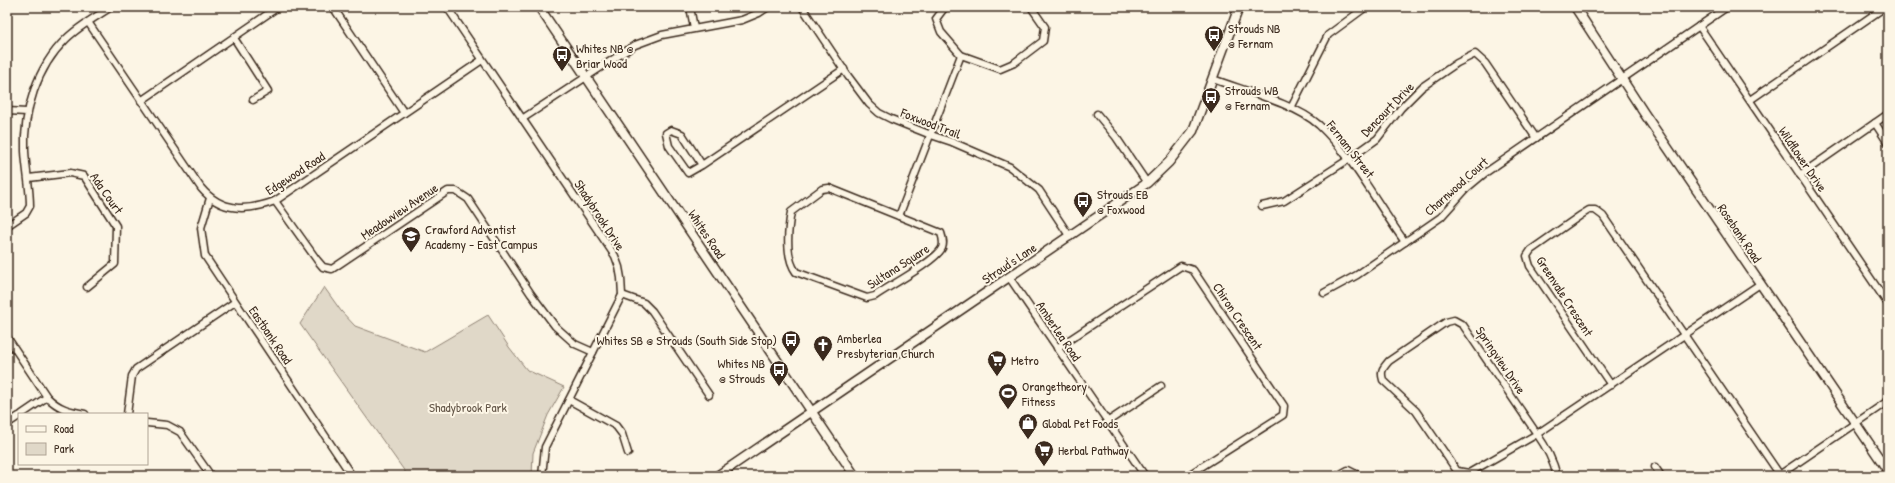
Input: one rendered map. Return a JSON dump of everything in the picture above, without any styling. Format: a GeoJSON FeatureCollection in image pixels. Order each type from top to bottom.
{"type":"FeatureCollection","features":[{"type":"Feature","properties":{"kind":"street"},"geometry":{"type":"LineString","coordinates":[[7,226],[26,213],[30,206],[29,178],[25,151],[27,112],[39,79],[50,60],[66,40],[88,22],[111,7]]}},
{"type":"Feature","properties":{"kind":"street"},"geometry":{"type":"LineString","coordinates":[[142,100],[278,7]]}},
{"type":"Feature","properties":{"kind":"street"},"geometry":{"type":"LineString","coordinates":[[333,7],[404,113]]}},
{"type":"Feature","properties":{"kind":"street","name":"Shadybrook Drive"},"geometry":{"type":"LineString","coordinates":[[447,7],[614,256],[622,278],[622,295],[545,446],[542,476]]}},
{"type":"Feature","properties":{"kind":"street","name":"Whites Road"},"geometry":{"type":"LineString","coordinates":[[539,7],[855,476]]}},
{"type":"Feature","properties":{"kind":"street"},"geometry":{"type":"LineString","coordinates":[[690,7],[694,28]]}},
{"type":"Feature","properties":{"kind":"street"},"geometry":{"type":"LineString","coordinates":[[522,119],[635,45],[662,34],[742,20],[759,13],[768,7]]}},
{"type":"Feature","properties":{"kind":"street","name":"Foxwood Trail"},"geometry":{"type":"LineString","coordinates":[[802,7],[869,104],[879,112],[931,136],[952,142],[1010,167],[1039,190],[1070,236]]}},
{"type":"Feature","properties":{"kind":"street"},"geometry":{"type":"LineString","coordinates":[[945,7],[936,19],[942,32],[961,55],[1000,69],[1014,62],[1043,41],[1045,27],[1031,7]]}},
{"type":"Feature","properties":{"kind":"street","name":"Stroud's Lane"},"geometry":{"type":"LineString","coordinates":[[717,476],[1147,183],[1169,162],[1193,131],[1239,7]]}},
{"type":"Feature","properties":{"kind":"street"},"geometry":{"type":"LineString","coordinates":[[1291,108],[1328,34],[1366,7]]}},
{"type":"Feature","properties":{"kind":"street","name":"Rosebank Road"},"geometry":{"type":"LineString","coordinates":[[1575,7],[1622,80],[1888,471]]}},
{"type":"Feature","properties":{"kind":"street","name":"Charnwood Court"},"geometry":{"type":"LineString","coordinates":[[1324,293],[1357,275],[1406,242],[1441,217],[1466,188],[1485,173],[1727,7]]}},
{"type":"Feature","properties":{"kind":"street"},"geometry":{"type":"LineString","coordinates":[[1750,100],[1886,7]]}},
{"type":"Feature","properties":{"kind":"street"},"geometry":{"type":"LineString","coordinates":[[88,22],[196,181],[210,198]]}},
{"type":"Feature","properties":{"kind":"street","name":"Wildflower Drive"},"geometry":{"type":"LineString","coordinates":[[1699,26],[1888,304]]}},
{"type":"Feature","properties":{"kind":"street"},"geometry":{"type":"LineString","coordinates":[[234,38],[268,91],[253,100]]}},
{"type":"Feature","properties":{"kind":"street","name":"Dencourt Drive"},"geometry":{"type":"LineString","coordinates":[[1349,159],[1377,139],[1401,108],[1422,87],[1457,63],[1475,54],[1485,63],[1536,138]]}},
{"type":"Feature","properties":{"kind":"street"},"geometry":{"type":"LineString","coordinates":[[899,216],[961,55]]}},
{"type":"Feature","properties":{"kind":"street","name":"Edgewood Road"},"geometry":{"type":"LineString","coordinates":[[210,198],[238,208],[251,208],[275,201],[482,60]]}},
{"type":"Feature","properties":{"kind":"street"},"geometry":{"type":"LineString","coordinates":[[702,164],[682,134],[671,130],[666,133],[669,146],[688,173],[702,164],[844,69]]}},
{"type":"Feature","properties":{"kind":"street","name":"Fernam Street"},"geometry":{"type":"LineString","coordinates":[[1213,79],[1291,108],[1318,125],[1349,159],[1406,242]]}},
{"type":"Feature","properties":{"kind":"street"},"geometry":{"type":"LineString","coordinates":[[7,111],[27,112]]}},
{"type":"Feature","properties":{"kind":"street"},"geometry":{"type":"LineString","coordinates":[[1097,114],[1116,137],[1147,183]]}},
{"type":"Feature","properties":{"kind":"street"},"geometry":{"type":"LineString","coordinates":[[1800,175],[1888,114]]}},
{"type":"Feature","properties":{"kind":"street"},"geometry":{"type":"LineString","coordinates":[[1875,123],[1888,143]]}},
{"type":"Feature","properties":{"kind":"street"},"geometry":{"type":"LineString","coordinates":[[1262,206],[1284,201],[1349,159]]}},
{"type":"Feature","properties":{"kind":"street","name":"Ada Court"},"geometry":{"type":"LineString","coordinates":[[29,178],[70,173],[84,176],[116,226],[115,264],[87,287]]}},
{"type":"Feature","properties":{"kind":"street","name":"Sultana Square"},"geometry":{"type":"LineString","coordinates":[[829,188],[899,216],[941,233],[944,243],[941,250],[932,259],[875,296],[867,298],[796,272],[792,266],[790,260],[789,239],[791,212],[822,189],[829,188]]}},
{"type":"Feature","properties":{"kind":"street","name":"Meadowview Avenue"},"geometry":{"type":"LineString","coordinates":[[275,201],[317,260],[324,267],[332,269],[342,264],[448,191],[456,191],[468,199],[531,294],[555,326],[575,344],[593,352]]}},
{"type":"Feature","properties":{"kind":"street","name":"Eastbank Road"},"geometry":{"type":"LineString","coordinates":[[210,198],[201,228],[205,256],[352,476]]}},
{"type":"Feature","properties":{"kind":"street","name":"Greenvale Crescent"},"geometry":{"type":"LineString","coordinates":[[1610,385],[1530,266],[1527,256],[1530,250],[1581,215],[1589,210],[1595,210],[1603,216],[1684,335]]}},
{"type":"Feature","properties":{"kind":"street","name":"Chiron Crescent"},"geometry":{"type":"LineString","coordinates":[[1057,348],[1181,266],[1193,270],[1284,406],[1283,415],[1187,476]]}},
{"type":"Feature","properties":{"kind":"street","name":"Amberlea Road"},"geometry":{"type":"LineString","coordinates":[[1009,277],[1144,476]]}},
{"type":"Feature","properties":{"kind":"street","name":"Springview Drive"},"geometry":{"type":"LineString","coordinates":[[1537,434],[1463,325],[1454,320],[1446,322],[1389,361],[1382,368],[1381,374],[1383,380],[1416,411],[1457,471],[1469,473],[1537,434],[1760,284]]}},
{"type":"Feature","properties":{"kind":"street"},"geometry":{"type":"LineString","coordinates":[[622,295],[644,303],[652,311],[709,395]]}},
{"type":"Feature","properties":{"kind":"street"},"geometry":{"type":"LineString","coordinates":[[127,413],[132,376],[136,369],[235,302]]}},
{"type":"Feature","properties":{"kind":"street"},"geometry":{"type":"LineString","coordinates":[[1684,335],[1779,476],[1888,401]]}},
{"type":"Feature","properties":{"kind":"street"},"geometry":{"type":"LineString","coordinates":[[7,337],[47,397],[55,405],[66,411],[79,413]]}},
{"type":"Feature","properties":{"kind":"street"},"geometry":{"type":"LineString","coordinates":[[1107,422],[1161,386]]}},
{"type":"Feature","properties":{"kind":"street"},"geometry":{"type":"LineString","coordinates":[[23,413],[47,397]]}},
{"type":"Feature","properties":{"kind":"street"},"geometry":{"type":"LineString","coordinates":[[569,400],[616,426],[622,434],[628,454]]}},
{"type":"Feature","properties":{"kind":"street"},"geometry":{"type":"LineString","coordinates":[[7,424],[18,417]]}},
{"type":"Feature","properties":{"kind":"street"},"geometry":{"type":"LineString","coordinates":[[148,423],[167,426],[180,432],[211,476]]}},
{"type":"Feature","properties":{"kind":"street"},"geometry":{"type":"LineString","coordinates":[[1537,434],[1553,459],[1557,476]]}},
{"type":"Feature","properties":{"kind":"street"},"geometry":{"type":"LineString","coordinates":[[1655,466],[1661,476]]}},
{"type":"Feature","properties":{"kind":"street"},"geometry":{"type":"LineString","coordinates":[[1337,476],[1348,470],[1360,476]]}},
{"type":"Feature","properties":{"kind":"green space","name":"Shadybrook Park"},"geometry":{"type":"Polygon","coordinates":[[[324,287],[341,311],[355,326],[425,352],[488,315],[509,347],[527,370],[564,387],[548,415],[533,453],[532,476],[408,476],[300,324],[324,287]]]}},
{"type":"Feature","properties":{"kind":"place","name":"Strouds NB @ Fernam"},"geometry":{"type":"Point","coordinates":[1214,52]}},
{"type":"Feature","properties":{"kind":"place","name":"Whites NB @ Briar Wood"},"geometry":{"type":"Point","coordinates":[562,72]}},
{"type":"Feature","properties":{"kind":"place","name":"Strouds WB @ Fernam"},"geometry":{"type":"Point","coordinates":[1211,114]}},
{"type":"Feature","properties":{"kind":"place","name":"Strouds EB @ Foxwood"},"geometry":{"type":"Point","coordinates":[1083,218]}},
{"type":"Feature","properties":{"kind":"place","name":"Crawford Adventist Academy - East Campus"},"geometry":{"type":"Point","coordinates":[411,253]}},
{"type":"Feature","properties":{"kind":"place","name":"Whites SB @ Strouds (South Side Stop)"},"geometry":{"type":"Point","coordinates":[791,357]}},
{"type":"Feature","properties":{"kind":"place","name":"Amberlea Presbyterian Church"},"geometry":{"type":"Point","coordinates":[823,362]}},
{"type":"Feature","properties":{"kind":"place","name":"Metro"},"geometry":{"type":"Point","coordinates":[997,377]}},
{"type":"Feature","properties":{"kind":"place","name":"Whites NB @ Strouds"},"geometry":{"type":"Point","coordinates":[779,387]}},
{"type":"Feature","properties":{"kind":"place","name":"Orangetheory Fitness"},"geometry":{"type":"Point","coordinates":[1008,410]}},
{"type":"Feature","properties":{"kind":"place","name":"Global Pet Foods"},"geometry":{"type":"Point","coordinates":[1028,440]}},
{"type":"Feature","properties":{"kind":"place","name":"Herbal Pathway"},"geometry":{"type":"Point","coordinates":[1044,467]}}]}
